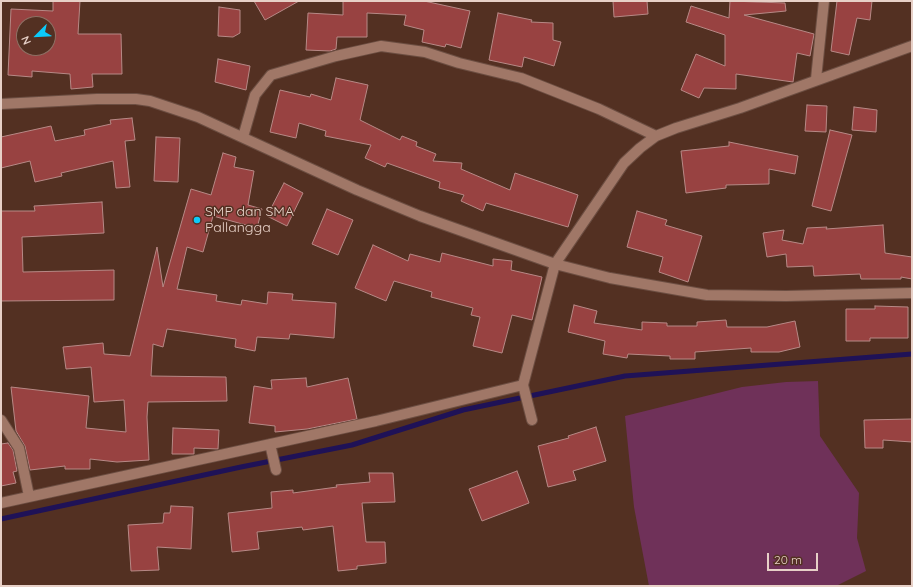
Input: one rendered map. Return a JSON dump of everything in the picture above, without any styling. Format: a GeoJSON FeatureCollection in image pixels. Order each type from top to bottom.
{"type":"FeatureCollection","features":[{"type":"Feature","properties":{"kind":"street"},"geometry":{"type":"LineString","coordinates":[[816,79],[824,1]]}},
{"type":"Feature","properties":{"kind":"street"},"geometry":{"type":"LineString","coordinates":[[243,137],[255,95],[271,75],[280,71],[342,54],[381,46],[425,52],[458,63],[521,78],[599,109],[656,136]]}},
{"type":"Feature","properties":{"kind":"street"},"geometry":{"type":"LineString","coordinates":[[531,417],[524,389],[555,264],[624,163],[656,136],[912,46]]}},
{"type":"Feature","properties":{"kind":"street"},"geometry":{"type":"LineString","coordinates":[[1,104],[136,99],[150,101],[198,117],[357,190],[413,213],[555,264],[610,278],[707,295],[786,296],[912,293]]}},
{"type":"Feature","properties":{"kind":"street"},"geometry":{"type":"LineString","coordinates":[[1,503],[29,496],[271,448],[384,420],[524,389]]}},
{"type":"Feature","properties":{"kind":"street"},"geometry":{"type":"LineString","coordinates":[[1,420],[19,448],[29,496]]}},
{"type":"Feature","properties":{"kind":"street"},"geometry":{"type":"LineString","coordinates":[[271,448],[275,467]]}},
{"type":"Feature","properties":{"kind":"shaded area"},"geometry":{"type":"Polygon","coordinates":[[[818,381],[820,436],[859,493],[857,538],[866,571],[836,586],[649,586],[634,507],[625,416],[742,387],[786,382],[818,381]]]}},
{"type":"Feature","properties":{"kind":"building"},"geometry":{"type":"Polygon","coordinates":[[[53,1],[80,1],[78,34],[121,34],[122,74],[92,74],[93,87],[71,89],[70,74],[32,71],[32,77],[8,75],[11,9],[53,11],[53,1]]]}},
{"type":"Feature","properties":{"kind":"building"},"geometry":{"type":"Polygon","coordinates":[[[254,1],[299,1],[265,20],[254,1]]]}},
{"type":"Feature","properties":{"kind":"building"},"geometry":{"type":"Polygon","coordinates":[[[343,1],[424,1],[470,11],[461,48],[446,44],[445,47],[422,42],[424,30],[404,25],[406,15],[367,13],[367,37],[337,37],[336,49],[330,51],[306,50],[308,13],[343,15],[343,1]]]}},
{"type":"Feature","properties":{"kind":"building"},"geometry":{"type":"Polygon","coordinates":[[[613,1],[647,1],[648,14],[614,17],[613,1]]]}},
{"type":"Feature","properties":{"kind":"building"},"geometry":{"type":"Polygon","coordinates":[[[730,1],[785,3],[786,11],[744,15],[814,34],[810,56],[797,53],[793,82],[736,74],[736,89],[704,88],[699,98],[681,90],[696,54],[725,66],[725,35],[686,22],[691,6],[729,18],[730,1]]]}},
{"type":"Feature","properties":{"kind":"building"},"geometry":{"type":"Polygon","coordinates":[[[837,1],[872,1],[870,20],[857,18],[849,55],[831,51],[837,1]]]}},
{"type":"Feature","properties":{"kind":"building"},"geometry":{"type":"Polygon","coordinates":[[[219,7],[240,10],[240,33],[233,37],[218,36],[219,7]]]}},
{"type":"Feature","properties":{"kind":"building"},"geometry":{"type":"Polygon","coordinates":[[[498,13],[532,20],[531,22],[553,23],[553,40],[561,42],[554,66],[524,57],[522,67],[489,60],[498,13]]]}},
{"type":"Feature","properties":{"kind":"building"},"geometry":{"type":"Polygon","coordinates":[[[218,59],[250,66],[246,90],[215,82],[218,59]]]}},
{"type":"Feature","properties":{"kind":"building"},"geometry":{"type":"Polygon","coordinates":[[[336,78],[368,85],[360,120],[400,140],[402,136],[417,142],[416,146],[436,154],[433,161],[462,163],[461,169],[510,190],[515,173],[578,195],[568,227],[486,203],[483,211],[461,201],[464,195],[439,188],[440,182],[387,163],[385,167],[365,158],[371,145],[325,136],[326,131],[299,123],[296,138],[270,132],[280,90],[310,97],[311,94],[331,100],[336,78]]]}},
{"type":"Feature","properties":{"kind":"building"},"geometry":{"type":"Polygon","coordinates":[[[807,105],[827,106],[826,132],[805,131],[807,105]]]}},
{"type":"Feature","properties":{"kind":"building"},"geometry":{"type":"Polygon","coordinates":[[[854,107],[877,110],[876,132],[852,130],[854,107]]]}},
{"type":"Feature","properties":{"kind":"building"},"geometry":{"type":"Polygon","coordinates":[[[132,118],[135,140],[125,141],[130,187],[116,188],[113,161],[61,173],[62,176],[35,182],[30,161],[1,168],[1,137],[51,126],[55,141],[85,135],[84,130],[111,124],[110,120],[132,118]]]}},
{"type":"Feature","properties":{"kind":"building"},"geometry":{"type":"Polygon","coordinates":[[[830,130],[852,135],[831,211],[812,206],[830,130]]]}},
{"type":"Feature","properties":{"kind":"building"},"geometry":{"type":"Polygon","coordinates":[[[156,137],[180,138],[178,182],[154,181],[156,137]]]}},
{"type":"Feature","properties":{"kind":"building"},"geometry":{"type":"Polygon","coordinates":[[[729,142],[798,156],[795,174],[769,169],[769,184],[726,185],[726,188],[686,193],[681,151],[729,146],[729,142]]]}},
{"type":"Feature","properties":{"kind":"building"},"geometry":{"type":"Polygon","coordinates":[[[223,153],[236,157],[234,167],[254,171],[248,205],[262,209],[257,228],[213,216],[203,252],[187,247],[177,289],[217,295],[216,301],[241,305],[242,300],[267,304],[268,292],[293,294],[292,300],[336,303],[334,338],[290,334],[289,339],[257,337],[255,351],[235,347],[236,339],[167,329],[163,347],[153,344],[151,376],[226,377],[227,401],[148,402],[147,417],[149,460],[117,462],[90,459],[90,469],[65,469],[65,466],[30,470],[25,446],[16,431],[11,387],[89,396],[86,428],[126,432],[124,400],[94,402],[91,367],[66,369],[63,347],[103,343],[104,354],[130,356],[157,247],[163,287],[191,189],[211,195],[223,153]]]}},
{"type":"Feature","properties":{"kind":"building"},"geometry":{"type":"Polygon","coordinates":[[[284,183],[303,193],[287,226],[267,216],[284,183]]]}},
{"type":"Feature","properties":{"kind":"building"},"geometry":{"type":"Polygon","coordinates":[[[102,202],[104,233],[22,237],[23,272],[114,270],[114,300],[1,301],[1,211],[35,211],[34,206],[102,202]]]}},
{"type":"Feature","properties":{"kind":"building"},"geometry":{"type":"Polygon","coordinates":[[[327,209],[353,220],[338,255],[312,244],[327,209]]]}},
{"type":"Feature","properties":{"kind":"building"},"geometry":{"type":"Polygon","coordinates":[[[637,211],[667,220],[665,225],[702,236],[688,282],[659,272],[663,257],[627,247],[637,211]]]}},
{"type":"Feature","properties":{"kind":"building"},"geometry":{"type":"Polygon","coordinates":[[[883,225],[885,253],[912,257],[912,279],[901,277],[901,279],[861,279],[860,274],[814,276],[813,266],[787,267],[786,254],[767,257],[763,233],[784,230],[782,240],[803,244],[807,228],[827,227],[826,229],[883,225]]]}},
{"type":"Feature","properties":{"kind":"building"},"geometry":{"type":"Polygon","coordinates":[[[373,245],[408,261],[410,254],[440,262],[442,253],[493,266],[493,259],[512,261],[511,270],[542,277],[532,320],[512,315],[502,353],[473,346],[480,317],[471,315],[473,308],[431,297],[432,292],[394,281],[386,301],[355,288],[373,245]]]}},
{"type":"Feature","properties":{"kind":"building"},"geometry":{"type":"Polygon","coordinates":[[[574,305],[597,311],[594,323],[642,330],[642,322],[667,323],[667,326],[697,326],[697,322],[726,320],[727,327],[767,327],[795,321],[800,347],[779,352],[751,352],[751,348],[695,352],[695,359],[670,359],[670,356],[628,354],[627,358],[603,354],[605,341],[568,332],[574,305]]]}},
{"type":"Feature","properties":{"kind":"building"},"geometry":{"type":"Polygon","coordinates":[[[875,306],[908,307],[908,338],[870,338],[870,341],[846,341],[846,309],[875,309],[875,306]]]}},
{"type":"Feature","properties":{"kind":"building"},"geometry":{"type":"Polygon","coordinates":[[[306,378],[307,387],[348,378],[357,419],[307,429],[275,432],[275,426],[249,423],[254,386],[272,389],[271,380],[306,378]]]}},
{"type":"Feature","properties":{"kind":"building"},"geometry":{"type":"Polygon","coordinates":[[[912,419],[912,442],[883,440],[883,448],[865,448],[864,420],[912,419]]]}},
{"type":"Feature","properties":{"kind":"building"},"geometry":{"type":"Polygon","coordinates":[[[596,427],[606,461],[573,471],[576,480],[548,487],[538,446],[569,438],[568,436],[596,427]]]}},
{"type":"Feature","properties":{"kind":"building"},"geometry":{"type":"Polygon","coordinates":[[[173,428],[219,430],[218,449],[194,448],[194,454],[172,454],[173,428]]]}},
{"type":"Feature","properties":{"kind":"building"},"geometry":{"type":"Polygon","coordinates":[[[8,443],[13,450],[17,471],[13,472],[16,483],[1,486],[1,444],[8,443]]]}},
{"type":"Feature","properties":{"kind":"building"},"geometry":{"type":"Polygon","coordinates":[[[517,471],[529,503],[482,521],[469,489],[517,471]]]}},
{"type":"Feature","properties":{"kind":"building"},"geometry":{"type":"Polygon","coordinates":[[[369,473],[393,473],[395,502],[362,503],[366,542],[385,542],[386,563],[357,566],[357,569],[338,571],[333,526],[303,530],[302,527],[257,532],[259,549],[232,552],[228,513],[272,508],[271,492],[293,490],[293,493],[337,487],[336,485],[370,482],[369,473]]]}},
{"type":"Feature","properties":{"kind":"building"},"geometry":{"type":"Polygon","coordinates":[[[171,506],[193,507],[191,549],[157,547],[159,570],[131,571],[128,525],[163,523],[164,513],[170,513],[171,506]]]}},
{"type":"Feature","properties":{"kind":"waterway"},"geometry":{"type":"LineString","coordinates":[[1,519],[241,467],[352,445],[463,410],[625,376],[912,354]]}},
{"type":"Feature","properties":{"kind":"place","name":"SMP dan SMA Pallangga"},"geometry":{"type":"Point","coordinates":[197,220]}}]}
